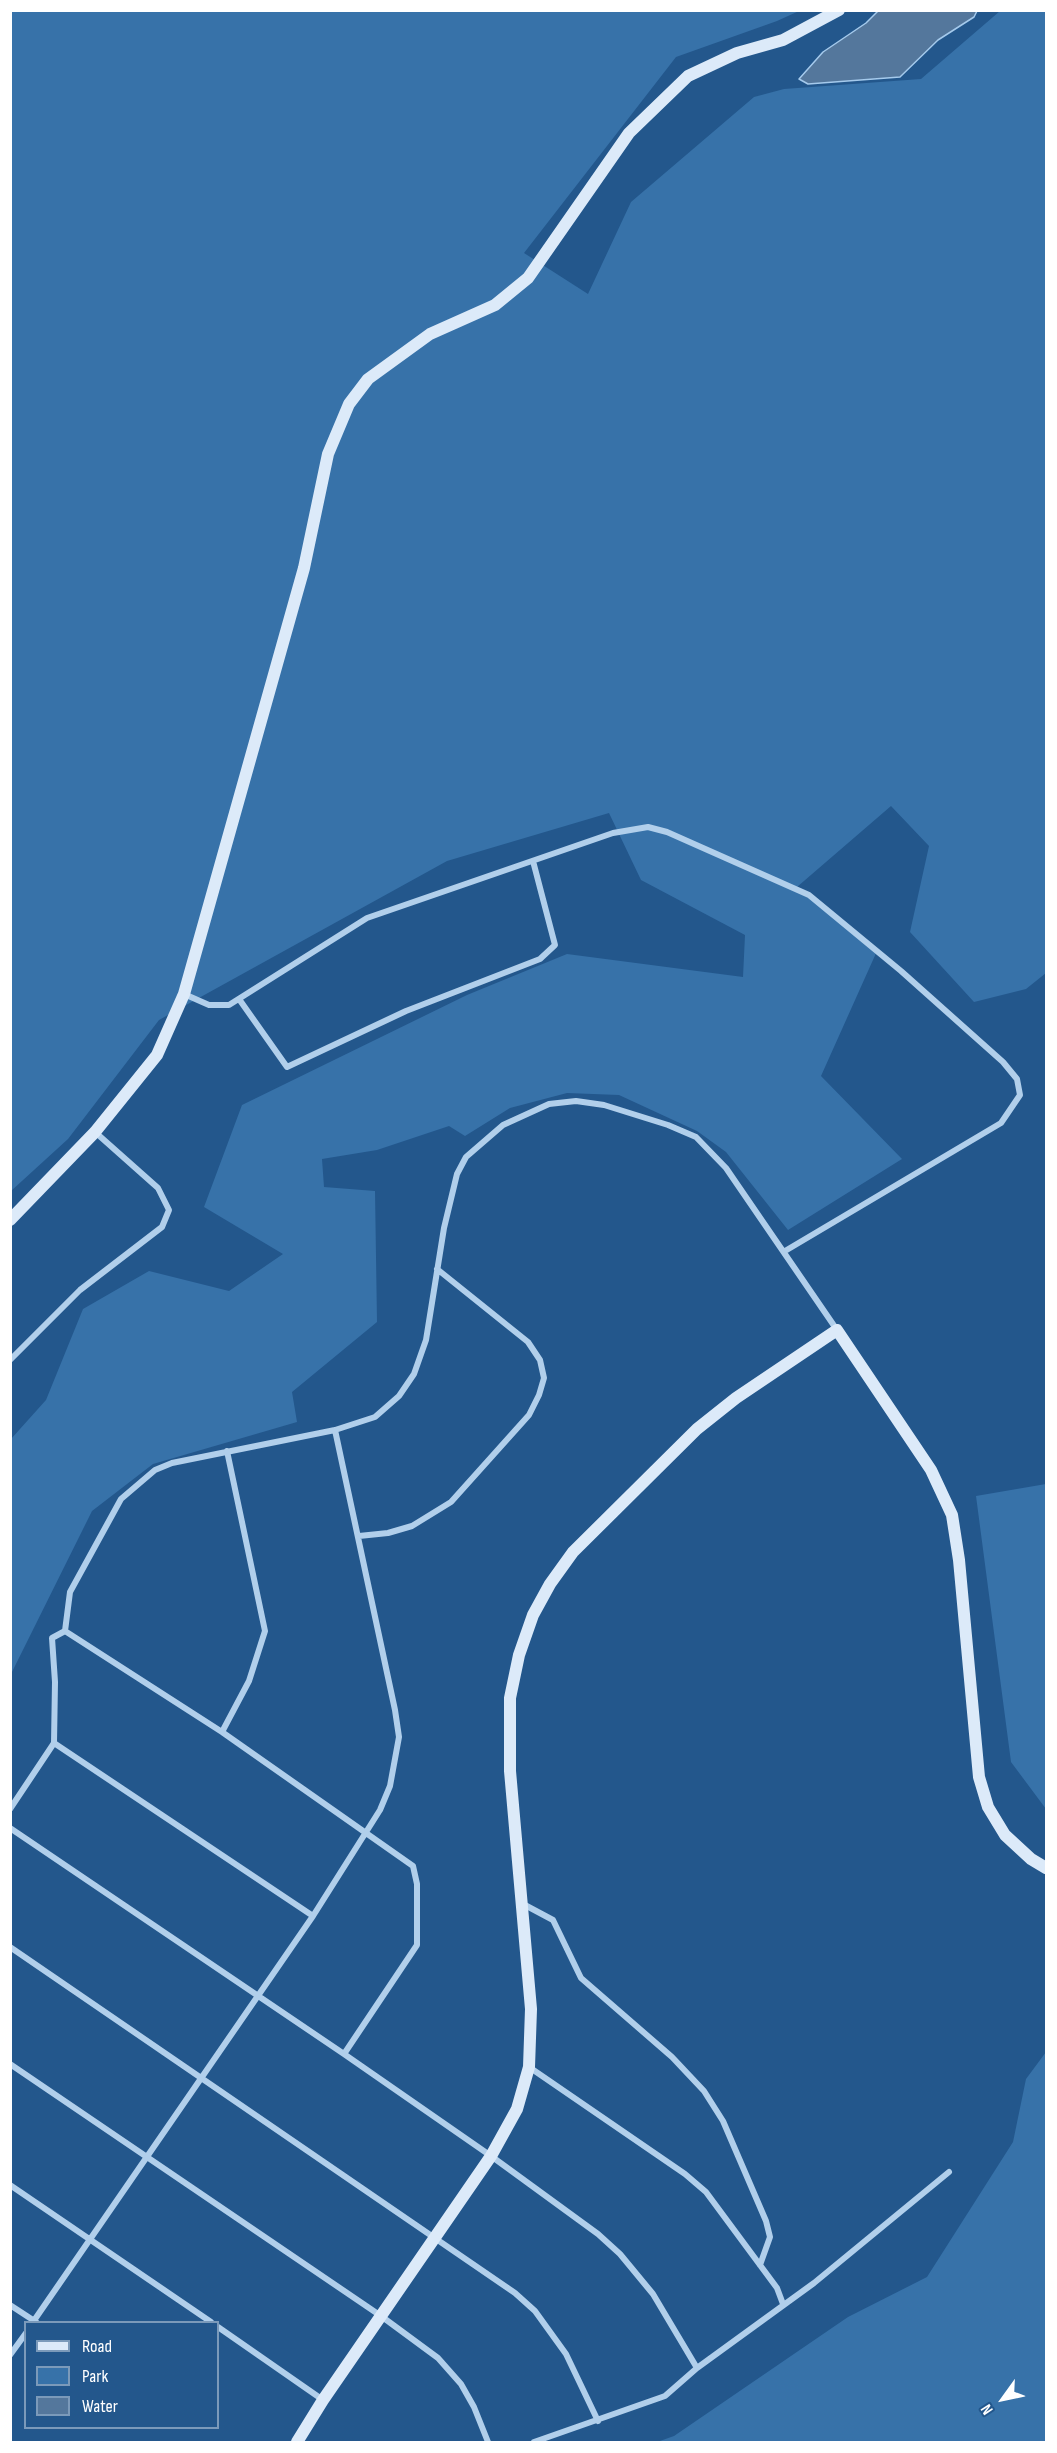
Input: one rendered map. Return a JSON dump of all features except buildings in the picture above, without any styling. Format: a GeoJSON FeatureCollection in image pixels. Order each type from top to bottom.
{"type":"FeatureCollection","features":[{"type":"Feature","properties":{"kind":"street"},"geometry":{"type":"LineString","coordinates":[[10,1220],[95,1132],[157,1055],[184,994],[304,568],[328,454],[349,404],[368,379],[430,334],[495,305],[528,278],[629,133],[688,76],[737,53],[783,40],[839,10]]}},
{"type":"Feature","properties":{"kind":"street"},"geometry":{"type":"LineString","coordinates":[[184,994],[209,1005],[229,1005],[367,918],[613,832],[648,827],[667,832],[808,895],[1003,1062],[1017,1079],[1020,1095],[1001,1123],[785,1251]]}},
{"type":"Feature","properties":{"kind":"street"},"geometry":{"type":"LineString","coordinates":[[239,999],[288,1067],[406,1011],[540,959],[555,945],[533,861]]}},
{"type":"Feature","properties":{"kind":"street"},"geometry":{"type":"LineString","coordinates":[[65,1630],[70,1592],[122,1499],[155,1470],[172,1463],[335,1430],[375,1418],[399,1396],[414,1374],[426,1340],[450,1200],[457,1174],[466,1157],[503,1125],[524,1113],[549,1104],[576,1101],[604,1104],[668,1125],[696,1137],[726,1168],[785,1251],[931,1470],[952,1515],[960,1571],[979,1777],[988,1807],[1005,1835],[1031,1859],[1047,1868]]}},
{"type":"Feature","properties":{"kind":"street"},"geometry":{"type":"LineString","coordinates":[[10,1360],[80,1290],[162,1227],[169,1210],[158,1188],[95,1132]]}},
{"type":"Feature","properties":{"kind":"street"},"geometry":{"type":"LineString","coordinates":[[359,1536],[412,1526],[451,1502],[529,1415],[544,1378],[540,1360],[528,1342],[437,1269]]}},
{"type":"Feature","properties":{"kind":"street"},"geometry":{"type":"LineString","coordinates":[[299,2442],[323,2400],[491,2156],[517,2109],[529,2067],[531,2009],[510,1771],[510,1698],[519,1655],[533,1615],[550,1584],[573,1552],[697,1430],[736,1398],[837,1330]]}},
{"type":"Feature","properties":{"kind":"street"},"geometry":{"type":"LineString","coordinates":[[35,2321],[313,1916],[380,1810],[390,1786],[399,1737],[359,1536],[335,1430]]}},
{"type":"Feature","properties":{"kind":"street"},"geometry":{"type":"LineString","coordinates":[[222,1732],[249,1681],[265,1631],[227,1451]]}},
{"type":"Feature","properties":{"kind":"street"},"geometry":{"type":"LineString","coordinates":[[65,1630],[222,1732],[413,1866],[417,1884],[417,1945],[344,2054]]}},
{"type":"Feature","properties":{"kind":"street"},"geometry":{"type":"LineString","coordinates":[[10,1809],[54,1743],[55,1682],[52,1638],[65,1630]]}},
{"type":"Feature","properties":{"kind":"street"},"geometry":{"type":"LineString","coordinates":[[54,1743],[313,1916]]}},
{"type":"Feature","properties":{"kind":"street"},"geometry":{"type":"LineString","coordinates":[[10,1828],[491,2156],[620,2254],[653,2294],[697,2368]]}},
{"type":"Feature","properties":{"kind":"street"},"geometry":{"type":"LineString","coordinates":[[522,1904],[553,1920],[581,1978],[672,2057],[704,2091],[723,2121],[766,2221],[770,2237],[760,2265]]}},
{"type":"Feature","properties":{"kind":"street"},"geometry":{"type":"LineString","coordinates":[[10,1947],[515,2293],[535,2311],[566,2354],[598,2421]]}},
{"type":"Feature","properties":{"kind":"street"},"geometry":{"type":"LineString","coordinates":[[10,2064],[381,2316],[438,2358],[461,2384],[474,2407],[488,2442]]}},
{"type":"Feature","properties":{"kind":"street"},"geometry":{"type":"LineString","coordinates":[[529,2067],[692,2180],[727,2218],[777,2288],[783,2304]]}},
{"type":"Feature","properties":{"kind":"street"},"geometry":{"type":"LineString","coordinates":[[534,2442],[665,2396],[697,2368],[831,2270],[949,2172]]}},
{"type":"Feature","properties":{"kind":"street"},"geometry":{"type":"LineString","coordinates":[[10,2185],[210,2321]]}},
{"type":"Feature","properties":{"kind":"street"},"geometry":{"type":"LineString","coordinates":[[10,2305],[33,2321]]}},
{"type":"Feature","properties":{"kind":"street"},"geometry":{"type":"LineString","coordinates":[[219,2328],[323,2400]]}},
{"type":"Feature","properties":{"kind":"street"},"geometry":{"type":"LineString","coordinates":[[10,2355],[24,2336]]}},
{"type":"Feature","properties":{"kind":"green space"},"geometry":{"type":"Polygon","coordinates":[[[11,11],[799,11],[676,57],[524,253],[588,294],[631,202],[754,97],[784,89],[921,79],[1000,11],[1046,11],[1046,973],[1026,989],[974,1002],[910,932],[929,846],[891,806],[797,887],[877,951],[821,1076],[902,1159],[788,1230],[726,1152],[697,1131],[619,1095],[567,1093],[510,1108],[465,1136],[449,1126],[377,1150],[322,1159],[324,1187],[375,1191],[377,1322],[292,1392],[297,1422],[153,1464],[92,1511],[11,1674],[11,1439],[46,1400],[83,1309],[149,1271],[229,1291],[283,1254],[204,1207],[242,1105],[467,995],[567,954],[743,977],[745,935],[641,880],[609,813],[447,861],[159,1020],[68,1139],[11,1191],[11,11]]]}},
{"type":"Feature","properties":{"kind":"green space"},"geometry":{"type":"Polygon","coordinates":[[[1046,1484],[1046,1809],[1011,1762],[976,1496],[1046,1484]]]}},
{"type":"Feature","properties":{"kind":"green space"},"geometry":{"type":"Polygon","coordinates":[[[1046,2052],[1046,2442],[657,2442],[674,2436],[848,2317],[927,2277],[1013,2142],[1026,2079],[1046,2052]]]}},
{"type":"Feature","properties":{"kind":"water"},"geometry":{"type":"Polygon","coordinates":[[[878,11],[977,11],[974,17],[938,40],[900,77],[808,84],[799,79],[823,52],[866,23],[878,11]]]}}]}
